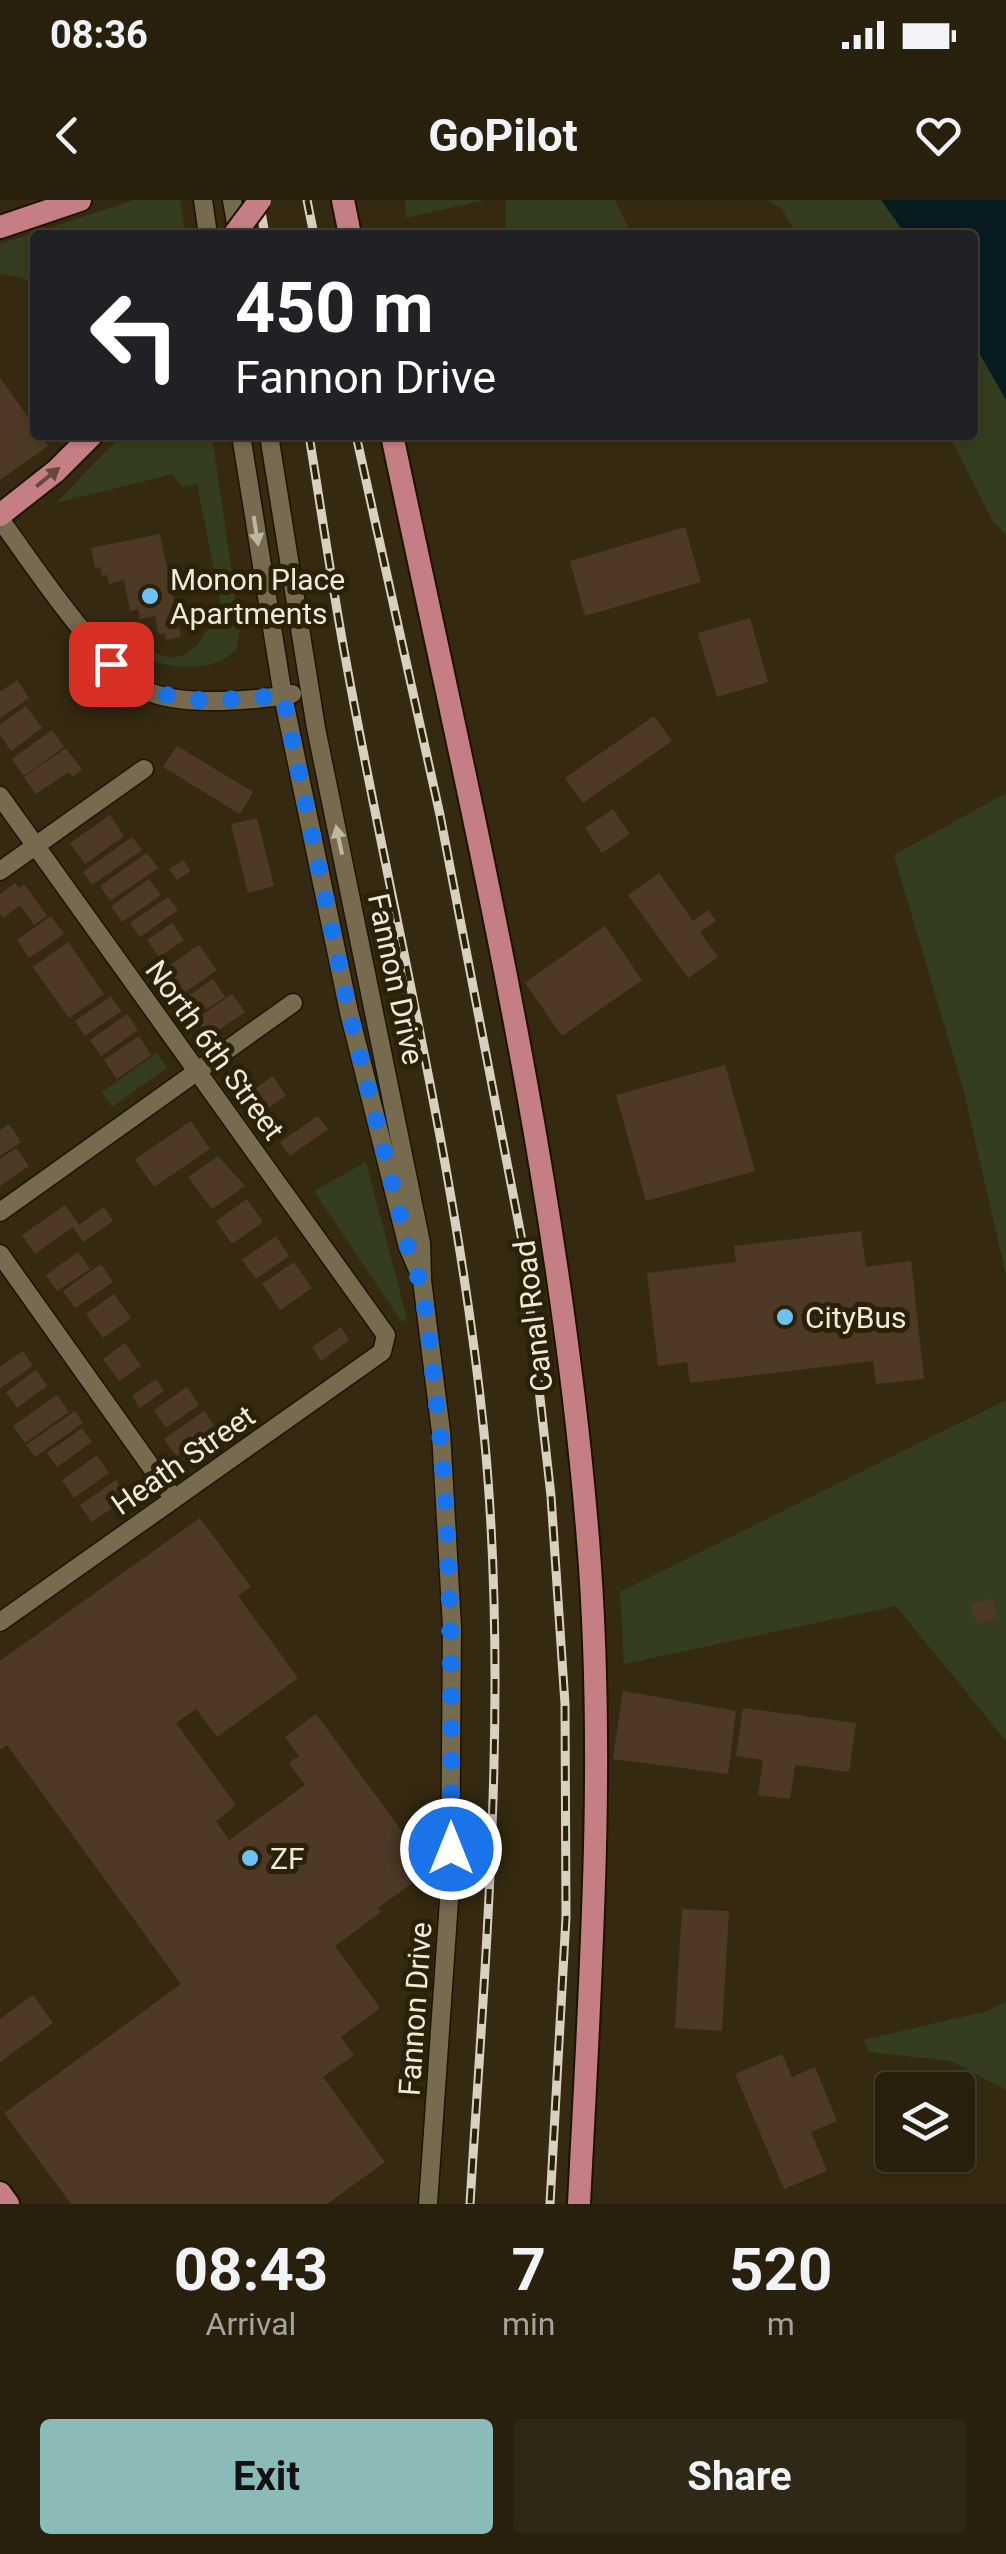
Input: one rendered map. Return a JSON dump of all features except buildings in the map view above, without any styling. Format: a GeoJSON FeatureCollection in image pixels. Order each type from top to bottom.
{"type":"FeatureCollection","features":[{"type":"Feature","properties":{"kind":"main road"},"geometry":{"type":"LineString","coordinates":[[0,227],[80,200]]}},
{"type":"Feature","properties":{"kind":"main road"},"geometry":{"type":"LineString","coordinates":[[239,230],[260,200]]}},
{"type":"Feature","properties":{"kind":"main road"},"geometry":{"type":"LineString","coordinates":[[344,201],[349,230]]}},
{"type":"Feature","properties":{"kind":"main road"},"geometry":{"type":"LineString","coordinates":[[0,516],[87,440]]}},
{"type":"Feature","properties":{"kind":"main road","name":"Canal Road"},"geometry":{"type":"LineString","coordinates":[[393,440],[528,1083],[558,1264],[586,1520],[594,1634],[597,1838],[579,2204]]}},
{"type":"Feature","properties":{"kind":"main road"},"geometry":{"type":"LineString","coordinates":[[0,2193],[8,2204]]}},
{"type":"Feature","properties":{"kind":"street"},"geometry":{"type":"LineString","coordinates":[[202,200],[207,230]]}},
{"type":"Feature","properties":{"kind":"street"},"geometry":{"type":"LineString","coordinates":[[232,200],[235,230]]}},
{"type":"Feature","properties":{"kind":"street","name":"Fannon Drive"},"geometry":{"type":"LineString","coordinates":[[241,440],[283,696],[349,1012],[408,1247],[422,1280]]}},
{"type":"Feature","properties":{"kind":"street","name":"Fannon Drive"},"geometry":{"type":"LineString","coordinates":[[270,440],[309,691],[421,1243],[440,1432],[452,1627],[450,1886],[428,2204]]}},
{"type":"Feature","properties":{"kind":"street"},"geometry":{"type":"LineString","coordinates":[[0,516],[92,641],[133,683],[153,694],[181,700],[283,696],[309,691]]}},
{"type":"Feature","properties":{"kind":"street"},"geometry":{"type":"LineString","coordinates":[[0,871],[144,769]]}},
{"type":"Feature","properties":{"kind":"street","name":"North 6th Street"},"geometry":{"type":"LineString","coordinates":[[0,796],[386,1335]]}},
{"type":"Feature","properties":{"kind":"street"},"geometry":{"type":"LineString","coordinates":[[0,1212],[293,1003]]}},
{"type":"Feature","properties":{"kind":"street"},"geometry":{"type":"LineString","coordinates":[[0,1254],[174,1499]]}},
{"type":"Feature","properties":{"kind":"street","name":"Heath Street"},"geometry":{"type":"LineString","coordinates":[[0,1622],[382,1352],[386,1335]]}},
{"type":"Feature","properties":{"kind":"green space"},"geometry":{"type":"Polygon","coordinates":[[[134,200],[180,200],[185,230],[43,230],[134,200]]]}},
{"type":"Feature","properties":{"kind":"green space"},"geometry":{"type":"Polygon","coordinates":[[[405,200],[484,200],[406,218],[405,200]]]}},
{"type":"Feature","properties":{"kind":"green space"},"geometry":{"type":"Polygon","coordinates":[[[506,200],[615,200],[630,230],[506,230],[506,200]]]}},
{"type":"Feature","properties":{"kind":"green space"},"geometry":{"type":"Polygon","coordinates":[[[767,200],[881,200],[902,230],[794,230],[782,209],[767,200]]]}},
{"type":"Feature","properties":{"kind":"green space"},"geometry":{"type":"Polygon","coordinates":[[[30,234],[30,282],[0,274],[0,244],[30,234]]]}},
{"type":"Feature","properties":{"kind":"green space"},"geometry":{"type":"Polygon","coordinates":[[[978,351],[1006,400],[1006,535],[992,520],[952,440],[978,440],[978,351]]]}},
{"type":"Feature","properties":{"kind":"green space"},"geometry":{"type":"Polygon","coordinates":[[[117,440],[213,440],[240,629],[236,650],[208,665],[172,666],[138,654],[116,631],[121,621],[154,652],[172,657],[195,648],[206,630],[225,626],[197,484],[182,487],[173,474],[56,503],[117,440]]]}},
{"type":"Feature","properties":{"kind":"green space"},"geometry":{"type":"Polygon","coordinates":[[[1006,793],[1006,1275],[964,1092],[894,855],[1006,793]]]}},
{"type":"Feature","properties":{"kind":"green space"},"geometry":{"type":"Polygon","coordinates":[[[157,1053],[167,1068],[112,1107],[102,1092],[157,1053]]]}},
{"type":"Feature","properties":{"kind":"green space"},"geometry":{"type":"Polygon","coordinates":[[[366,1162],[407,1319],[402,1322],[314,1191],[366,1162]]]}},
{"type":"Feature","properties":{"kind":"green space"},"geometry":{"type":"Polygon","coordinates":[[[1006,1400],[1006,1741],[896,1606],[624,1664],[620,1592],[1006,1400]]]}},
{"type":"Feature","properties":{"kind":"green space"},"geometry":{"type":"Polygon","coordinates":[[[1006,2001],[1006,2090],[951,2061],[869,2052],[863,2040],[988,2011],[1006,2001]]]}},
{"type":"Feature","properties":{"kind":"water"},"geometry":{"type":"Polygon","coordinates":[[[881,200],[1006,200],[1006,400],[978,351],[978,230],[902,230],[881,200]]]}},
{"type":"Feature","properties":{"kind":"railway"},"geometry":{"type":"LineString","coordinates":[[259,200],[264,230]]}},
{"type":"Feature","properties":{"kind":"railway"},"geometry":{"type":"LineString","coordinates":[[307,200],[313,230]]}},
{"type":"Feature","properties":{"kind":"railway"},"geometry":{"type":"LineString","coordinates":[[310,440],[360,738],[440,1134],[484,1433],[495,1626],[495,1722],[488,1915],[470,2204]]}},
{"type":"Feature","properties":{"kind":"railway"},"geometry":{"type":"LineString","coordinates":[[357,440],[440,815],[523,1246],[551,1496],[565,1704],[566,1917],[550,2204]]}},
{"type":"Feature","properties":{"kind":"place","name":"Monon Place Apartments"},"geometry":{"type":"Point","coordinates":[150,596]}},
{"type":"Feature","properties":{"kind":"place","name":"CityBus"},"geometry":{"type":"Point","coordinates":[785,1317]}},
{"type":"Feature","properties":{"kind":"place","name":"ZF"},"geometry":{"type":"Point","coordinates":[250,1858]}},
{"type":"Feature","properties":{"kind":"route"},"geometry":{"type":"LineString","coordinates":[[111,664],[153,694],[181,700],[283,696],[349,1012],[408,1247],[422,1280],[440,1432],[452,1627],[451,1849]]}}]}
